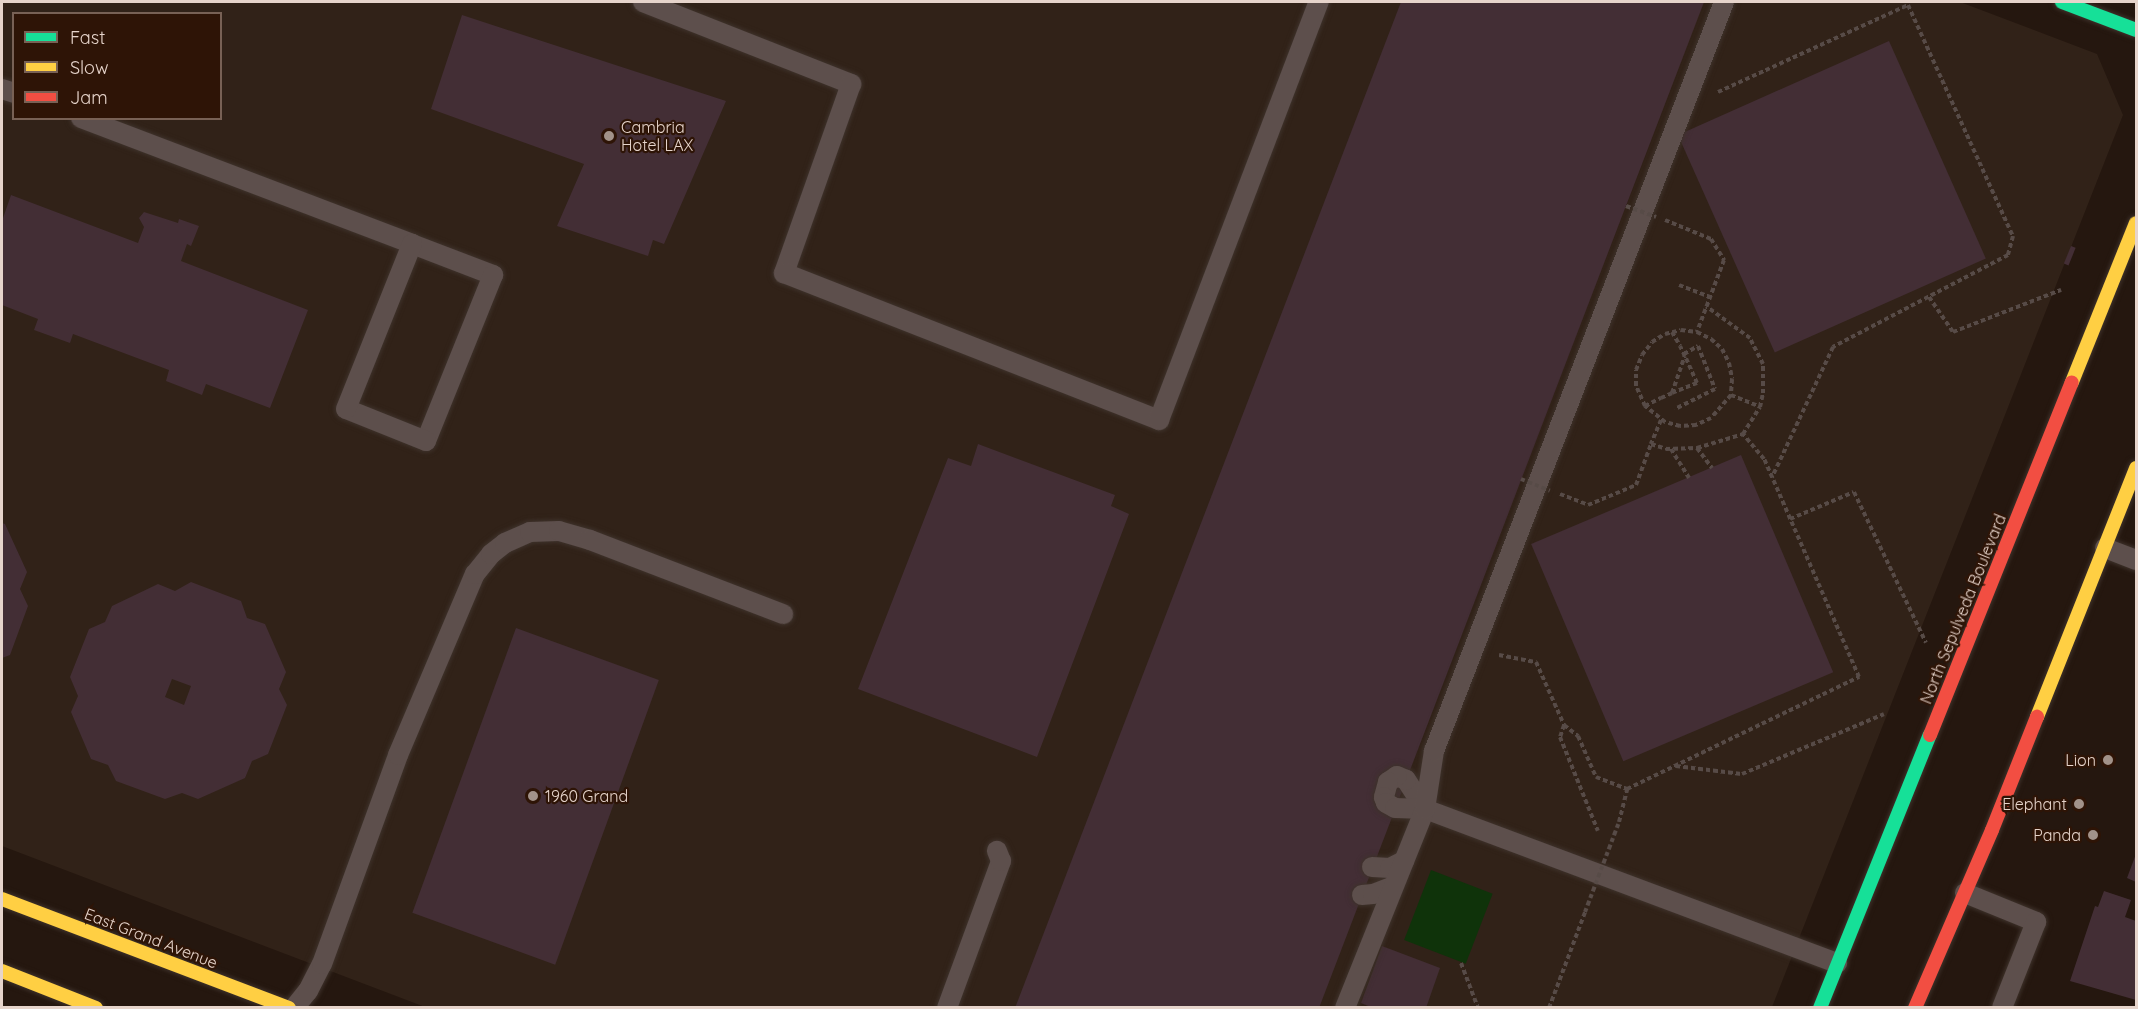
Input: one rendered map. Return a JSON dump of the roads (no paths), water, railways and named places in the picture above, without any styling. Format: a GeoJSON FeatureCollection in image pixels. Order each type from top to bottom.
{"type":"FeatureCollection","features":[{"type":"Feature","properties":{"kind":"main road"},"geometry":{"type":"LineString","coordinates":[[2062,2],[2136,30]]}},
{"type":"Feature","properties":{"kind":"main road","name":"North Sepulveda Boulevard"},"geometry":{"type":"LineString","coordinates":[[1820,1008],[2136,223]]}},
{"type":"Feature","properties":{"kind":"main road"},"geometry":{"type":"LineString","coordinates":[[1915,1008],[1965,893],[2136,468]]}},
{"type":"Feature","properties":{"kind":"main road","name":"East Grand Avenue"},"geometry":{"type":"LineString","coordinates":[[2,899],[289,1008]]}},
{"type":"Feature","properties":{"kind":"main road"},"geometry":{"type":"LineString","coordinates":[[2,971],[96,1008]]}},
{"type":"Feature","properties":{"kind":"lane"},"geometry":{"type":"LineString","coordinates":[[643,2],[685,9],[851,84],[784,273],[1159,420],[1320,2]]}},
{"type":"Feature","properties":{"kind":"lane"},"geometry":{"type":"LineString","coordinates":[[1345,1008],[1425,809],[1434,751],[1724,2]]}},
{"type":"Feature","properties":{"kind":"lane"},"geometry":{"type":"LineString","coordinates":[[86,120],[412,244],[493,275],[426,441],[346,409],[412,244]]}},
{"type":"Feature","properties":{"kind":"lane"},"geometry":{"type":"LineString","coordinates":[[294,1008],[308,991],[321,964],[398,755],[475,574],[491,554],[505,543],[530,532],[559,531],[590,540],[783,614]]}},
{"type":"Feature","properties":{"kind":"lane"},"geometry":{"type":"LineString","coordinates":[[2105,548],[2136,560]]}},
{"type":"Feature","properties":{"kind":"lane"},"geometry":{"type":"LineString","coordinates":[[1425,809],[1837,963]]}},
{"type":"Feature","properties":{"kind":"lane"},"geometry":{"type":"LineString","coordinates":[[947,1008],[1001,861],[997,851]]}},
{"type":"Feature","properties":{"kind":"lane"},"geometry":{"type":"LineString","coordinates":[[1372,867],[1390,868],[1404,861]]}},
{"type":"Feature","properties":{"kind":"lane"},"geometry":{"type":"LineString","coordinates":[[1362,895],[1394,886]]}},
{"type":"Feature","properties":{"kind":"lane"},"geometry":{"type":"LineString","coordinates":[[1965,893],[2036,922],[2002,1008]]}},
{"type":"Feature","properties":{"kind":"place","name":"Cambria Hotel LAX"},"geometry":{"type":"Point","coordinates":[609,136]}},
{"type":"Feature","properties":{"kind":"place","name":"Lion"},"geometry":{"type":"Point","coordinates":[2108,760]}},
{"type":"Feature","properties":{"kind":"place","name":"1960 Grand"},"geometry":{"type":"Point","coordinates":[533,796]}},
{"type":"Feature","properties":{"kind":"place","name":"Elephant"},"geometry":{"type":"Point","coordinates":[2079,804]}},
{"type":"Feature","properties":{"kind":"place","name":"Panda"},"geometry":{"type":"Point","coordinates":[2093,835]}}]}
